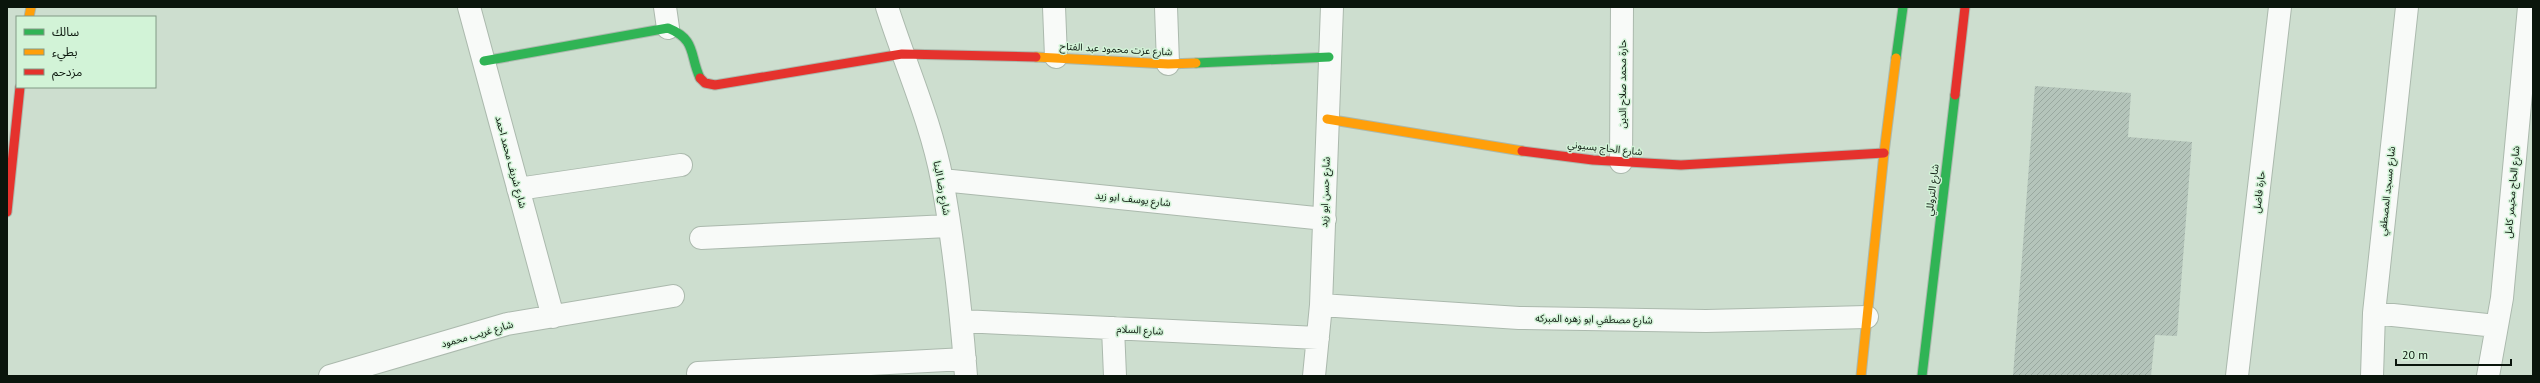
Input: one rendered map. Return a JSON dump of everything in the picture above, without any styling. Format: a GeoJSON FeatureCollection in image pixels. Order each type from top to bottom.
{"type":"FeatureCollection","features":[{"type":"Feature","properties":{"kind":"street","name":"شارع شريف محمد احمد"},"geometry":{"type":"LineString","coordinates":[[469,7],[553,317]]}},
{"type":"Feature","properties":{"kind":"street","name":"شارع رضا البنا"},"geometry":{"type":"LineString","coordinates":[[887,7],[930,135],[942,180],[962,321],[966,367]]}},
{"type":"Feature","properties":{"kind":"street"},"geometry":{"type":"LineString","coordinates":[[1054,7],[1056,57]]}},
{"type":"Feature","properties":{"kind":"street"},"geometry":{"type":"LineString","coordinates":[[1166,7],[1168,64]]}},
{"type":"Feature","properties":{"kind":"street","name":"شارع حسن ابو زيد"},"geometry":{"type":"LineString","coordinates":[[1314,376],[1321,305],[1332,7]]}},
{"type":"Feature","properties":{"kind":"street","name":"حارة محمد صلاح الدين"},"geometry":{"type":"LineString","coordinates":[[1621,162],[1622,7]]}},
{"type":"Feature","properties":{"kind":"street"},"geometry":{"type":"LineString","coordinates":[[1860,376],[1884,153],[1903,7]]}},
{"type":"Feature","properties":{"kind":"street","name":"شارع التروللي"},"geometry":{"type":"LineString","coordinates":[[1922,376],[1965,7]]}},
{"type":"Feature","properties":{"kind":"street","name":"حارة فاضل"},"geometry":{"type":"LineString","coordinates":[[2237,376],[2280,7]]}},
{"type":"Feature","properties":{"kind":"street","name":"شارع مسجد المصطفي"},"geometry":{"type":"LineString","coordinates":[[2372,376],[2374,313],[2406,7]]}},
{"type":"Feature","properties":{"kind":"street","name":"شارع الحاج مخيمر كامل"},"geometry":{"type":"LineString","coordinates":[[2488,376],[2502,298],[2530,7]]}},
{"type":"Feature","properties":{"kind":"street"},"geometry":{"type":"LineString","coordinates":[[484,61],[666,17]]}},
{"type":"Feature","properties":{"kind":"street","name":"شارع عزت محمود عبد الفتاح"},"geometry":{"type":"LineString","coordinates":[[666,17],[676,30],[689,39],[700,78],[711,85],[902,54],[1056,57],[1168,64],[1329,57]]}},
{"type":"Feature","properties":{"kind":"street"},"geometry":{"type":"LineString","coordinates":[[7,212],[20,88]]}},
{"type":"Feature","properties":{"kind":"street","name":"شارع الحاج بسيوني"},"geometry":{"type":"LineString","coordinates":[[1327,119],[1525,150],[1621,162],[1682,165],[1884,153]]}},
{"type":"Feature","properties":{"kind":"street"},"geometry":{"type":"LineString","coordinates":[[518,189],[681,165]]}},
{"type":"Feature","properties":{"kind":"street","name":"شارع يوسف ابو زيد"},"geometry":{"type":"LineString","coordinates":[[942,180],[1325,219]]}},
{"type":"Feature","properties":{"kind":"street"},"geometry":{"type":"LineString","coordinates":[[701,238],[948,226]]}},
{"type":"Feature","properties":{"kind":"street","name":"شارع غريب محمود"},"geometry":{"type":"LineString","coordinates":[[330,376],[507,324],[673,296]]}},
{"type":"Feature","properties":{"kind":"street","name":"شارع مصطفي ابو زهره المبركه"},"geometry":{"type":"LineString","coordinates":[[1321,305],[1519,318],[1706,321],[1867,317]]}},
{"type":"Feature","properties":{"kind":"street"},"geometry":{"type":"LineString","coordinates":[[2374,313],[2496,326]]}},
{"type":"Feature","properties":{"kind":"street","name":"شارع السلام"},"geometry":{"type":"LineString","coordinates":[[962,321],[1318,338]]}},
{"type":"Feature","properties":{"kind":"street"},"geometry":{"type":"LineString","coordinates":[[1113,328],[1115,376]]}},
{"type":"Feature","properties":{"kind":"street"},"geometry":{"type":"LineString","coordinates":[[698,373],[966,367]]}},
{"type":"Feature","properties":{"kind":"building"},"geometry":{"type":"Polygon","coordinates":[[[2035,86],[2131,93],[2128,137],[2192,142],[2177,336],[2155,335],[2151,376],[2013,376],[2035,86]]]}},
{"type":"Feature","properties":{"kind":"traffic: fast"},"geometry":{"type":"LineString","coordinates":[[1896,58],[1903,7]]}},
{"type":"Feature","properties":{"kind":"traffic: fast"},"geometry":{"type":"LineString","coordinates":[[484,61],[668,28],[684,38],[688,43],[691,48],[700,78]]}},
{"type":"Feature","properties":{"kind":"traffic: fast"},"geometry":{"type":"LineString","coordinates":[[1196,63],[1329,57]]}},
{"type":"Feature","properties":{"kind":"traffic: fast"},"geometry":{"type":"LineString","coordinates":[[1922,376],[1955,95]]}},
{"type":"Feature","properties":{"kind":"traffic: slow"},"geometry":{"type":"LineString","coordinates":[[29,16],[31,7]]}},
{"type":"Feature","properties":{"kind":"traffic: slow"},"geometry":{"type":"LineString","coordinates":[[1036,57],[1168,64],[1196,63]]}},
{"type":"Feature","properties":{"kind":"traffic: slow"},"geometry":{"type":"LineString","coordinates":[[1861,376],[1884,153],[1896,58]]}},
{"type":"Feature","properties":{"kind":"traffic: slow"},"geometry":{"type":"LineString","coordinates":[[1327,119],[1522,151]]}},
{"type":"Feature","properties":{"kind":"traffic: jam"},"geometry":{"type":"LineString","coordinates":[[1955,95],[1965,7]]}},
{"type":"Feature","properties":{"kind":"traffic: jam"},"geometry":{"type":"LineString","coordinates":[[700,78],[705,83],[715,85],[902,54],[1036,57]]}},
{"type":"Feature","properties":{"kind":"traffic: jam"},"geometry":{"type":"LineString","coordinates":[[7,212],[20,88]]}},
{"type":"Feature","properties":{"kind":"traffic: jam"},"geometry":{"type":"LineString","coordinates":[[1522,151],[1593,160],[1681,165],[1884,153]]}}]}
